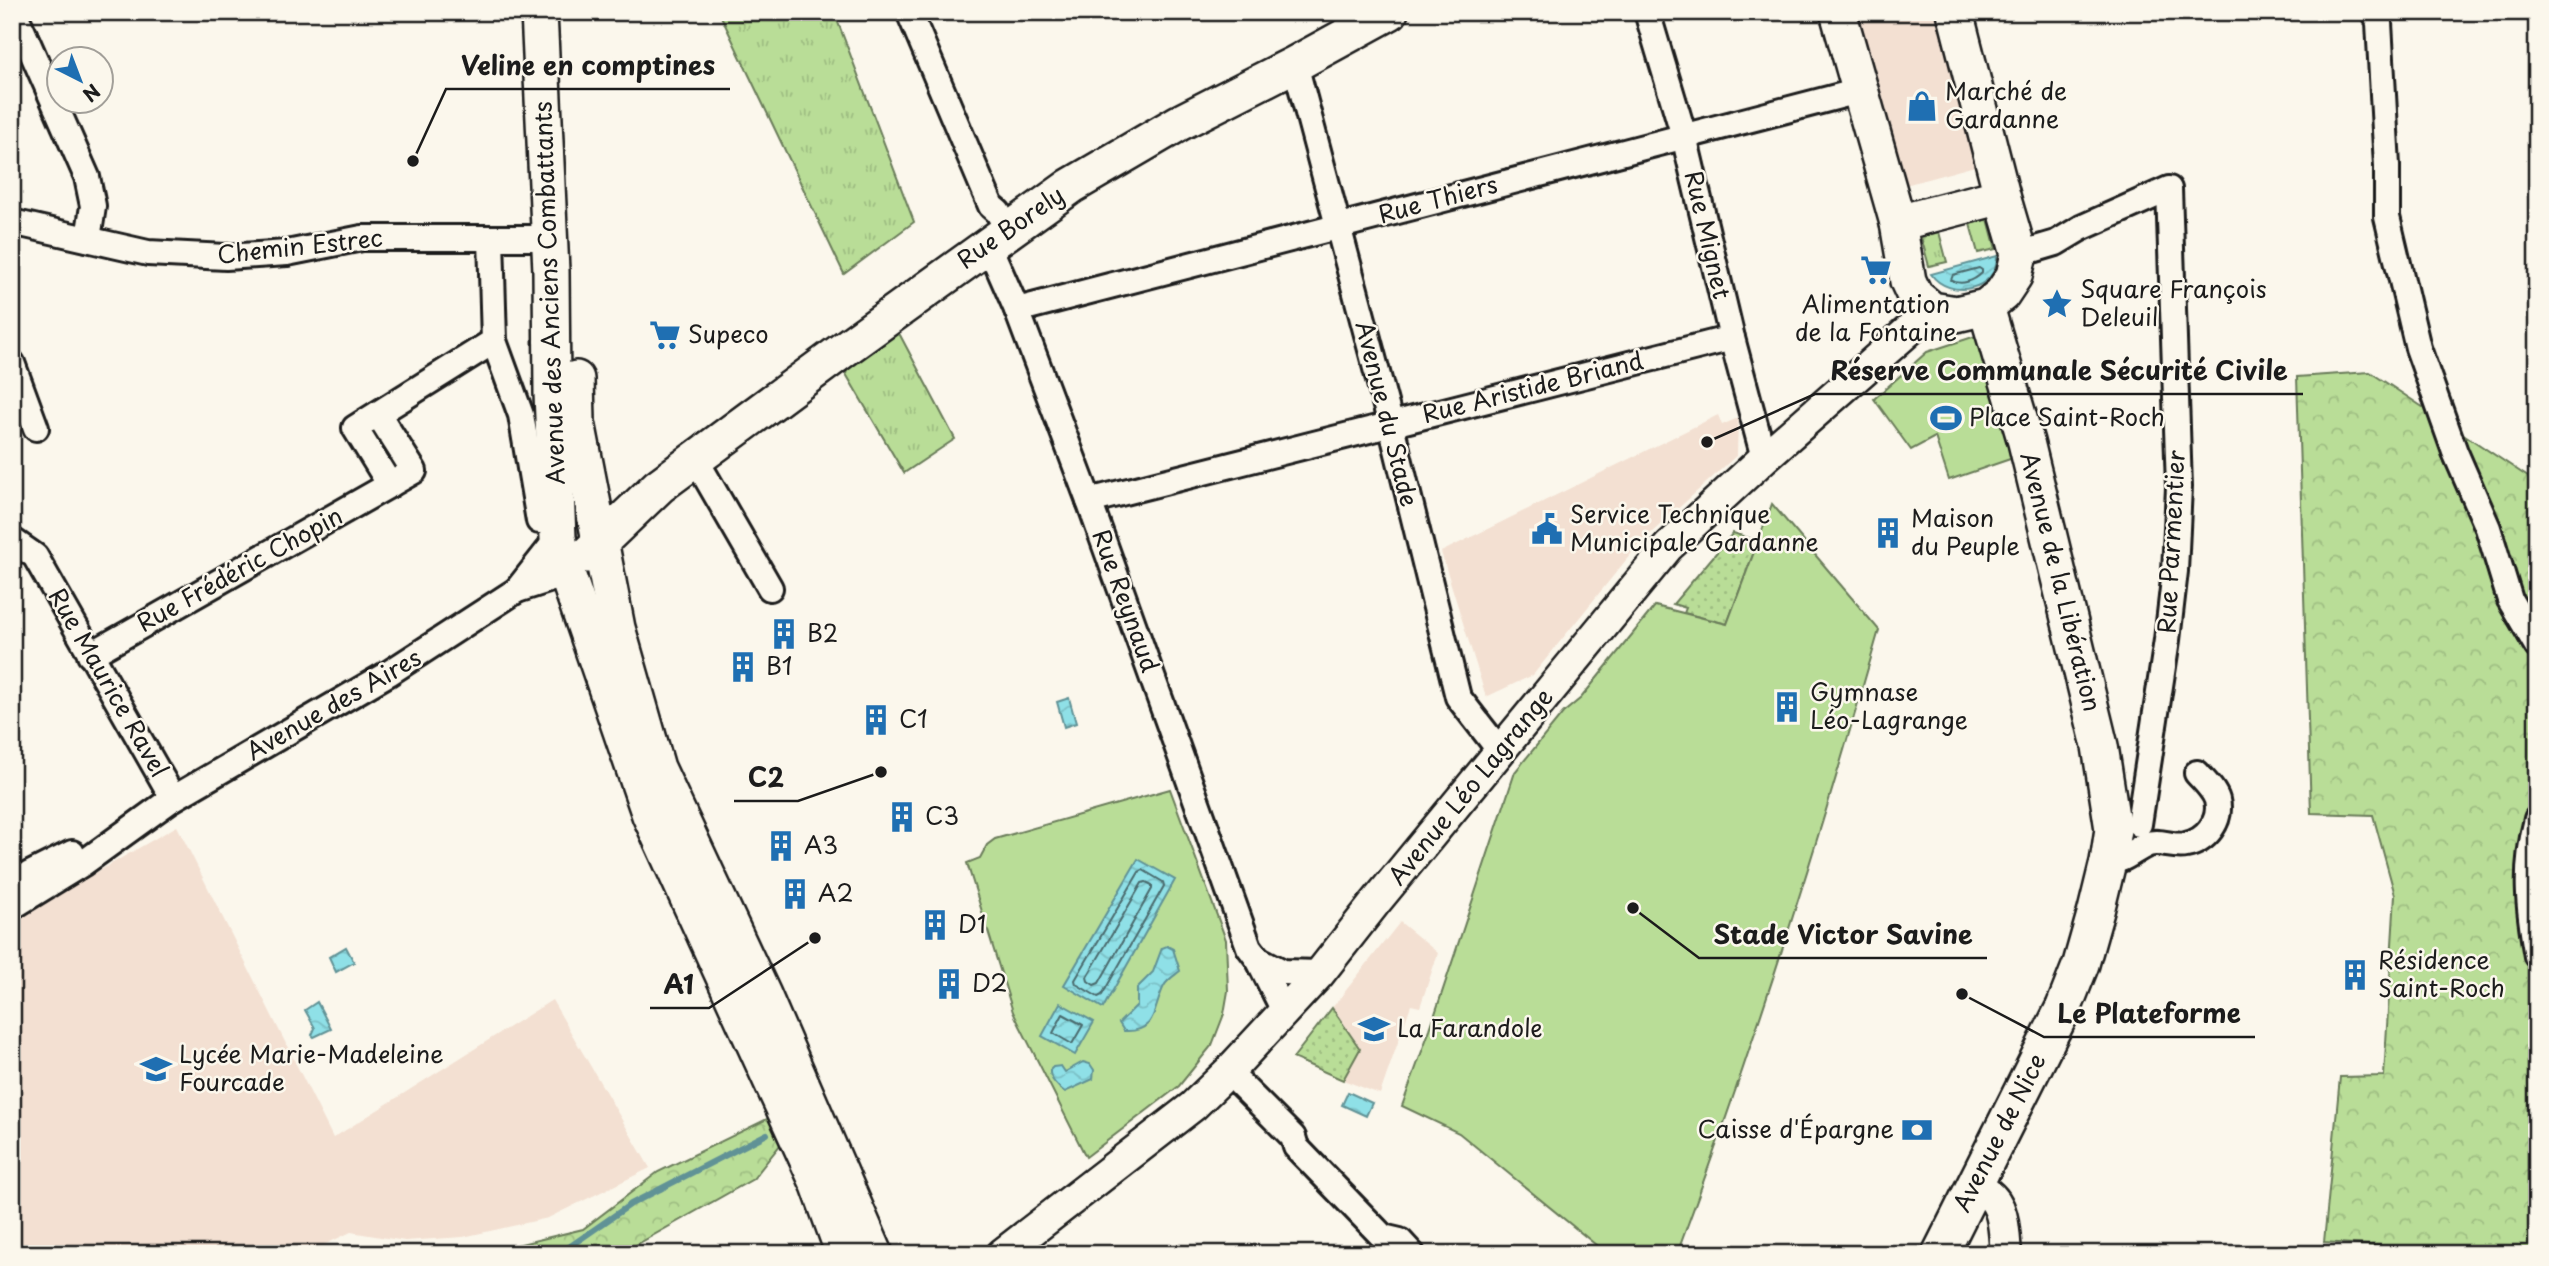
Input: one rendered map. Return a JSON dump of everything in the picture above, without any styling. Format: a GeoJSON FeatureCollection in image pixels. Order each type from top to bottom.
{"type":"FeatureCollection","features":[{"type":"Feature","properties":{"kind":"main road","name":"Avenue des Anciens Combattants"},"geometry":{"type":"LineString","coordinates":[[539,12],[556,477],[551,548],[650,815],[806,1153],[844,1254]]}},
{"type":"Feature","properties":{"kind":"main road","name":"Avenue des Anciens Combattants"},"geometry":{"type":"LineString","coordinates":[[563,12],[570,270],[578,422],[606,524],[614,611],[657,768],[763,995],[842,1172],[875,1254]]}},
{"type":"Feature","properties":{"kind":"main road","name":"Rue Borely"},"geometry":{"type":"LineString","coordinates":[[606,524],[997,237],[1071,186],[1179,123],[1390,12]]}},
{"type":"Feature","properties":{"kind":"main road"},"geometry":{"type":"LineString","coordinates":[[1838,12],[1898,223],[1908,281],[1915,296],[1931,310],[1956,314],[1986,307],[2002,294],[2014,276],[2019,254],[2001,196],[1955,12]]}},
{"type":"Feature","properties":{"kind":"main road"},"geometry":{"type":"LineString","coordinates":[[1898,223],[2001,196]]}},
{"type":"Feature","properties":{"kind":"main road","name":"Avenue de la Libération"},"geometry":{"type":"LineString","coordinates":[[1986,307],[2026,442],[2100,746],[2127,840]]}},
{"type":"Feature","properties":{"kind":"main road"},"geometry":{"type":"LineString","coordinates":[[556,477],[606,524],[551,548],[614,611]]}},
{"type":"Feature","properties":{"kind":"main road","name":"Avenue de Nice"},"geometry":{"type":"LineString","coordinates":[[1951,1254],[2036,1100],[2087,993],[2107,925],[2111,896],[2127,840]]}},
{"type":"Feature","properties":{"kind":"main road","name":"Avenue de Nice"},"geometry":{"type":"LineString","coordinates":[[1940,1254],[2064,1007],[2127,840]]}},
{"type":"Feature","properties":{"kind":"street","name":"Rue Reynaud"},"geometry":{"type":"LineString","coordinates":[[909,12],[991,206],[998,212],[997,237],[1017,310],[1089,501],[1249,947],[1258,959],[1285,1013]]}},
{"type":"Feature","properties":{"kind":"street","name":"Rue Mignet"},"geometry":{"type":"LineString","coordinates":[[1647,12],[1684,136],[1732,338],[1764,458]]}},
{"type":"Feature","properties":{"kind":"street"},"geometry":{"type":"LineString","coordinates":[[2375,12],[2379,23],[2387,166],[2387,217],[2418,348],[2455,452],[2488,528],[2510,600],[2537,646]]}},
{"type":"Feature","properties":{"kind":"street"},"geometry":{"type":"LineString","coordinates":[[12,13],[16,16],[87,177],[93,206],[88,239]]}},
{"type":"Feature","properties":{"kind":"street","name":"Avenue du Stade"},"geometry":{"type":"LineString","coordinates":[[1295,64],[1391,425],[1458,697],[1500,751]]}},
{"type":"Feature","properties":{"kind":"street","name":"Rue Thiers"},"geometry":{"type":"LineString","coordinates":[[1017,310],[1859,91]]}},
{"type":"Feature","properties":{"kind":"street","name":"Rue Parmentier"},"geometry":{"type":"LineString","coordinates":[[2019,254],[2056,243],[2081,228],[2169,189],[2179,486],[2175,571],[2167,640],[2127,840]]}},
{"type":"Feature","properties":{"kind":"street","name":"Chemin Estrec"},"geometry":{"type":"LineString","coordinates":[[12,222],[148,253],[226,257],[287,253],[362,238],[549,238]]}},
{"type":"Feature","properties":{"kind":"street"},"geometry":{"type":"LineString","coordinates":[[491,238],[488,345],[521,415],[551,548]]}},
{"type":"Feature","properties":{"kind":"street","name":"Avenue Léo Lagrange"},"geometry":{"type":"LineString","coordinates":[[1017,1249],[1193,1106],[1228,1072],[1320,973],[1668,548],[1764,458],[1931,310]]}},
{"type":"Feature","properties":{"kind":"street","name":"Rue Aristide Briand"},"geometry":{"type":"LineString","coordinates":[[1089,501],[1732,338]]}},
{"type":"Feature","properties":{"kind":"street","name":"Rue Frédéric Chopin"},"geometry":{"type":"LineString","coordinates":[[90,654],[414,471],[378,414],[488,345]]}},
{"type":"Feature","properties":{"kind":"street"},"geometry":{"type":"LineString","coordinates":[[12,363],[36,428]]}},
{"type":"Feature","properties":{"kind":"street"},"geometry":{"type":"LineString","coordinates":[[696,460],[770,588]]}},
{"type":"Feature","properties":{"kind":"street","name":"Rue Maurice Ravel"},"geometry":{"type":"LineString","coordinates":[[12,540],[35,556],[173,798]]}},
{"type":"Feature","properties":{"kind":"street","name":"Avenue des Aires"},"geometry":{"type":"LineString","coordinates":[[12,906],[82,864],[173,798],[389,673],[517,590],[551,548]]}},
{"type":"Feature","properties":{"kind":"street"},"geometry":{"type":"LineString","coordinates":[[2127,840],[2184,846],[2202,840],[2217,815],[2217,800],[2197,774]]}},
{"type":"Feature","properties":{"kind":"street","name":"Avenue des Aires"},"geometry":{"type":"LineString","coordinates":[[12,883],[148,814]]}},
{"type":"Feature","properties":{"kind":"street"},"geometry":{"type":"LineString","coordinates":[[2537,819],[2530,847],[2528,905],[2537,956]]}},
{"type":"Feature","properties":{"kind":"street"},"geometry":{"type":"LineString","coordinates":[[1258,959],[1283,972],[1320,973]]}},
{"type":"Feature","properties":{"kind":"street"},"geometry":{"type":"LineString","coordinates":[[1228,1072],[1293,1137],[1296,1147],[1383,1237],[1400,1241],[1412,1254]]}},
{"type":"Feature","properties":{"kind":"street"},"geometry":{"type":"LineString","coordinates":[[1987,1193],[1994,1198],[2001,1214],[2006,1254]]}},
{"type":"Feature","properties":{"kind":"shaded area","name":"Marché de Gardanne"},"geometry":{"type":"Polygon","coordinates":[[[1830,12],[1968,12],[2003,150],[1975,166],[1876,193],[1830,12]]]}},
{"type":"Feature","properties":{"kind":"shaded area"},"geometry":{"type":"Polygon","coordinates":[[[1718,415],[1722,425],[1738,418],[1737,455],[1639,544],[1533,675],[1486,697],[1441,552],[1718,415]]]}},
{"type":"Feature","properties":{"kind":"shaded area","name":"Lycée Marie-Madeleine Fourcade"},"geometry":{"type":"Polygon","coordinates":[[[177,826],[333,1138],[552,1000],[650,1168],[548,1218],[463,1237],[405,1241],[351,1232],[305,1254],[12,1254],[12,921],[177,826]]]}},
{"type":"Feature","properties":{"kind":"shaded area","name":"La Farandole"},"geometry":{"type":"Polygon","coordinates":[[[1400,922],[1438,953],[1420,1007],[1411,1005],[1380,1094],[1343,1080],[1360,1049],[1332,1008],[1400,922]]]}},
{"type":"Feature","properties":{"kind":"green space"},"geometry":{"type":"Polygon","coordinates":[[[719,12],[834,12],[914,222],[844,274],[719,12]]]}},
{"type":"Feature","properties":{"kind":"green space"},"geometry":{"type":"Polygon","coordinates":[[[1988,219],[1996,249],[1978,253],[1970,224],[1988,219]]]}},
{"type":"Feature","properties":{"kind":"green space"},"geometry":{"type":"Polygon","coordinates":[[[1939,232],[1947,262],[1929,266],[1921,237],[1939,232]]]}},
{"type":"Feature","properties":{"kind":"green space"},"geometry":{"type":"Polygon","coordinates":[[[896,333],[900,335],[955,439],[904,473],[846,374],[848,366],[896,333]]]}},
{"type":"Feature","properties":{"kind":"green space","name":"Place Saint-Roch"},"geometry":{"type":"Polygon","coordinates":[[[1985,333],[2013,458],[1949,480],[1935,437],[1911,450],[1874,399],[1927,352],[1985,333]]]}},
{"type":"Feature","properties":{"kind":"green space"},"geometry":{"type":"Polygon","coordinates":[[[2370,372],[2537,483],[2537,1254],[2494,1254],[2324,1242],[2340,1077],[2384,1076],[2395,895],[2373,815],[2311,813],[2297,377],[2370,372]]]}},
{"type":"Feature","properties":{"kind":"green space"},"geometry":{"type":"Polygon","coordinates":[[[1772,504],[1879,630],[1784,944],[1677,1254],[1607,1254],[1459,1133],[1402,1106],[1515,772],[1563,713],[1581,698],[1655,606],[1727,624],[1772,504]]]}},
{"type":"Feature","properties":{"kind":"green space"},"geometry":{"type":"Polygon","coordinates":[[[1733,533],[1758,541],[1727,624],[1684,613],[1686,608],[1673,604],[1733,533]]]}},
{"type":"Feature","properties":{"kind":"green space"},"geometry":{"type":"Polygon","coordinates":[[[1170,789],[1226,940],[1228,991],[1224,1014],[1212,1045],[1179,1086],[1086,1157],[1013,1012],[967,863],[980,858],[987,845],[995,839],[1170,789]]]}},
{"type":"Feature","properties":{"kind":"green space"},"geometry":{"type":"Polygon","coordinates":[[[1332,1008],[1360,1049],[1343,1080],[1293,1058],[1332,1008]]]}},
{"type":"Feature","properties":{"kind":"green space"},"geometry":{"type":"Polygon","coordinates":[[[769,1118],[780,1145],[753,1179],[620,1254],[480,1254],[583,1229],[658,1172],[769,1118]]]}},
{"type":"Feature","properties":{"kind":"water"},"geometry":{"type":"Polygon","coordinates":[[[1997,256],[1990,277],[1971,288],[1949,287],[1931,274],[1997,256]]]}},
{"type":"Feature","properties":{"kind":"water"},"geometry":{"type":"Polygon","coordinates":[[[1069,698],[1076,723],[1064,727],[1057,702],[1069,698]]]}},
{"type":"Feature","properties":{"kind":"water"},"geometry":{"type":"Polygon","coordinates":[[[1138,859],[1175,880],[1103,1008],[1064,985],[1138,859]]]}},
{"type":"Feature","properties":{"kind":"water"},"geometry":{"type":"Polygon","coordinates":[[[1167,946],[1173,949],[1180,971],[1164,986],[1148,1023],[1135,1031],[1124,1031],[1119,1023],[1137,1005],[1137,988],[1153,972],[1162,948],[1167,946]]]}},
{"type":"Feature","properties":{"kind":"water"},"geometry":{"type":"Polygon","coordinates":[[[346,947],[354,962],[336,972],[329,957],[346,947]]]}},
{"type":"Feature","properties":{"kind":"water"},"geometry":{"type":"Polygon","coordinates":[[[317,1002],[331,1029],[314,1037],[312,1035],[315,1028],[305,1010],[317,1002]]]}},
{"type":"Feature","properties":{"kind":"water"},"geometry":{"type":"Polygon","coordinates":[[[1060,1003],[1094,1022],[1075,1055],[1042,1036],[1060,1003]]]}},
{"type":"Feature","properties":{"kind":"water"},"geometry":{"type":"Polygon","coordinates":[[[1083,1062],[1090,1064],[1094,1070],[1093,1079],[1065,1092],[1052,1079],[1050,1070],[1053,1067],[1061,1066],[1065,1072],[1083,1062]]]}},
{"type":"Feature","properties":{"kind":"water"},"geometry":{"type":"Polygon","coordinates":[[[1348,1092],[1372,1103],[1366,1116],[1342,1105],[1348,1092]]]}},
{"type":"Feature","properties":{"kind":"waterway"},"geometry":{"type":"LineString","coordinates":[[559,1254],[631,1204],[767,1134]]}},
{"type":"Feature","properties":{"kind":"place","name":"Marché de Gardanne"},"geometry":{"type":"Point","coordinates":[1922,106]}},
{"type":"Feature","properties":{"kind":"place","name":"Veline en comptines"},"geometry":{"type":"Point","coordinates":[413,161]}},
{"type":"Feature","properties":{"kind":"place","name":"Alimentation de la Fontaine"},"geometry":{"type":"Point","coordinates":[1876,270]}},
{"type":"Feature","properties":{"kind":"place","name":"Square François Deleuil"},"geometry":{"type":"Point","coordinates":[2057,304]}},
{"type":"Feature","properties":{"kind":"place","name":"Supeco"},"geometry":{"type":"Point","coordinates":[665,335]}},
{"type":"Feature","properties":{"kind":"place","name":"Place Saint-Roch"},"geometry":{"type":"Point","coordinates":[1946,418]}},
{"type":"Feature","properties":{"kind":"place","name":"Réserve Communale Sécurité Civile"},"geometry":{"type":"Point","coordinates":[1707,442]}},
{"type":"Feature","properties":{"kind":"place","name":"Service Technique Municipale Gardanne"},"geometry":{"type":"Point","coordinates":[1547,529]}},
{"type":"Feature","properties":{"kind":"place","name":"Maison du Peuple"},"geometry":{"type":"Point","coordinates":[1888,533]}},
{"type":"Feature","properties":{"kind":"place","name":"B2"},"geometry":{"type":"Point","coordinates":[784,634]}},
{"type":"Feature","properties":{"kind":"place","name":"B1"},"geometry":{"type":"Point","coordinates":[743,667]}},
{"type":"Feature","properties":{"kind":"place","name":"Gymnase Léo-Lagrange"},"geometry":{"type":"Point","coordinates":[1787,707]}},
{"type":"Feature","properties":{"kind":"place","name":"C1"},"geometry":{"type":"Point","coordinates":[876,720]}},
{"type":"Feature","properties":{"kind":"place","name":"C2"},"geometry":{"type":"Point","coordinates":[881,772]}},
{"type":"Feature","properties":{"kind":"place","name":"C3"},"geometry":{"type":"Point","coordinates":[902,817]}},
{"type":"Feature","properties":{"kind":"place","name":"A3"},"geometry":{"type":"Point","coordinates":[781,846]}},
{"type":"Feature","properties":{"kind":"place","name":"A2"},"geometry":{"type":"Point","coordinates":[795,894]}},
{"type":"Feature","properties":{"kind":"place","name":"Stade Victor Savine"},"geometry":{"type":"Point","coordinates":[1633,908]}},
{"type":"Feature","properties":{"kind":"place","name":"D1"},"geometry":{"type":"Point","coordinates":[935,925]}},
{"type":"Feature","properties":{"kind":"place","name":"A1"},"geometry":{"type":"Point","coordinates":[815,938]}},
{"type":"Feature","properties":{"kind":"place","name":"Résidence Saint-Roch"},"geometry":{"type":"Point","coordinates":[2355,975]}},
{"type":"Feature","properties":{"kind":"place","name":"D2"},"geometry":{"type":"Point","coordinates":[949,984]}},
{"type":"Feature","properties":{"kind":"place","name":"Le Plateforme"},"geometry":{"type":"Point","coordinates":[1962,994]}},
{"type":"Feature","properties":{"kind":"place","name":"La Farandole"},"geometry":{"type":"Point","coordinates":[1374,1029]}},
{"type":"Feature","properties":{"kind":"place","name":"Lycée Marie-Madeleine Fourcade"},"geometry":{"type":"Point","coordinates":[156,1069]}},
{"type":"Feature","properties":{"kind":"place","name":"Caisse d'Épargne"},"geometry":{"type":"Point","coordinates":[1917,1130]}}]}
